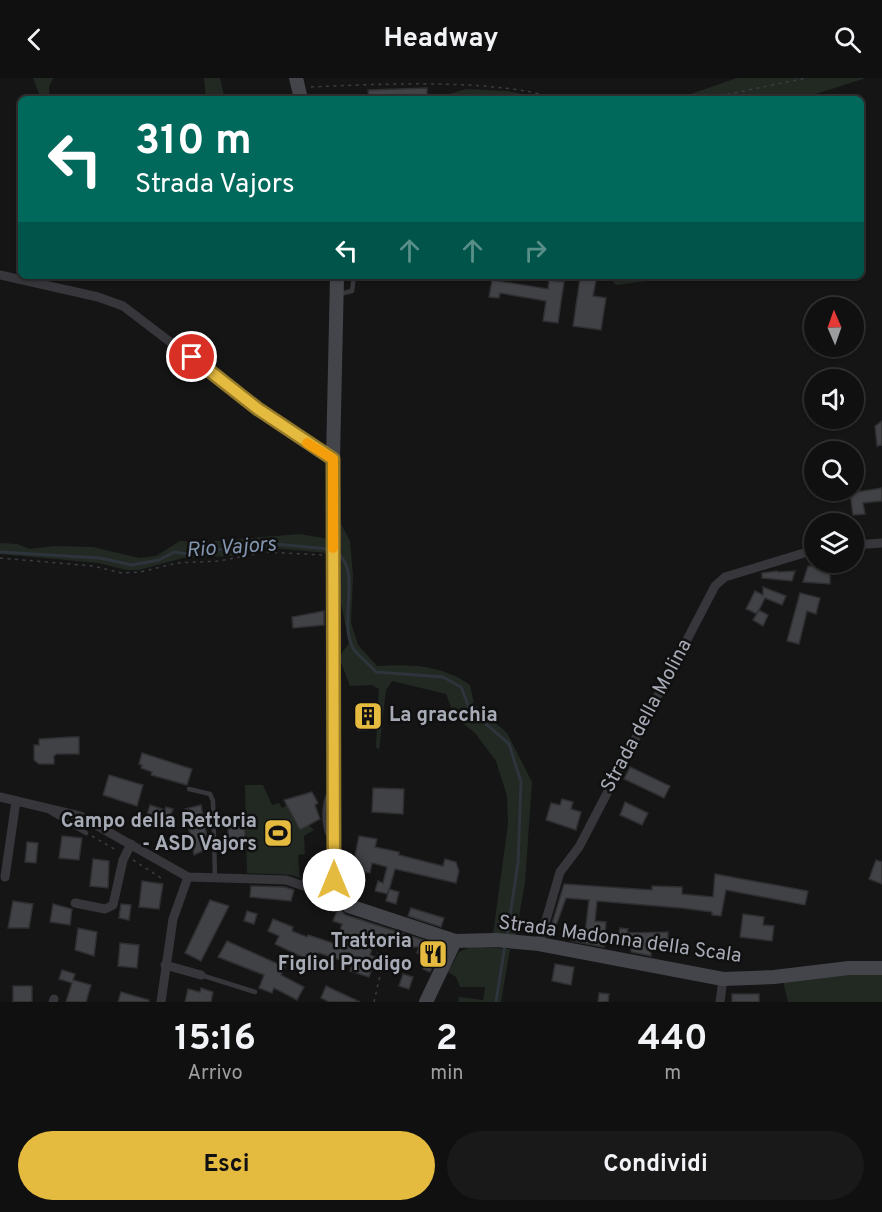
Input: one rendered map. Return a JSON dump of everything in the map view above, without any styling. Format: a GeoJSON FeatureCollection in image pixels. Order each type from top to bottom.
{"type":"FeatureCollection","features":[{"type":"Feature","properties":{"kind":"street"},"geometry":{"type":"LineString","coordinates":[[0,275],[98,297],[123,306],[258,409],[333,459]]}},
{"type":"Feature","properties":{"kind":"street"},"geometry":{"type":"LineString","coordinates":[[336,279],[333,459],[334,880],[339,897]]}},
{"type":"Feature","properties":{"kind":"street"},"geometry":{"type":"LineString","coordinates":[[864,544],[882,543]]}},
{"type":"Feature","properties":{"kind":"street","name":"Strada della Molina"},"geometry":{"type":"LineString","coordinates":[[539,944],[560,872],[579,847],[715,586],[725,577],[804,553]]}},
{"type":"Feature","properties":{"kind":"street"},"geometry":{"type":"LineString","coordinates":[[0,798],[80,816],[188,877],[286,880],[339,897]]}},
{"type":"Feature","properties":{"kind":"street"},"geometry":{"type":"LineString","coordinates":[[5,877],[16,801]]}},
{"type":"Feature","properties":{"kind":"street"},"geometry":{"type":"LineString","coordinates":[[75,903],[105,909],[113,905],[123,860],[131,844]]}},
{"type":"Feature","properties":{"kind":"street"},"geometry":{"type":"LineString","coordinates":[[161,1002],[173,919],[188,877]]}},
{"type":"Feature","properties":{"kind":"street","name":"Strada Madonna della Scala"},"geometry":{"type":"LineString","coordinates":[[339,897],[349,906],[455,941],[496,940],[539,944],[723,979],[766,978],[849,968],[882,968]]}},
{"type":"Feature","properties":{"kind":"street"},"geometry":{"type":"LineString","coordinates":[[426,1002],[455,941]]}},
{"type":"Feature","properties":{"kind":"street"},"geometry":{"type":"LineString","coordinates":[[165,965],[201,975]]}},
{"type":"Feature","properties":{"kind":"street"},"geometry":{"type":"LineString","coordinates":[[720,1002],[723,979]]}},
{"type":"Feature","properties":{"kind":"lane"},"geometry":{"type":"LineString","coordinates":[[336,295],[352,291],[354,279]]}},
{"type":"Feature","properties":{"kind":"lane"},"geometry":{"type":"LineString","coordinates":[[189,789],[210,794],[213,801],[215,878]]}},
{"type":"Feature","properties":{"kind":"lane"},"geometry":{"type":"LineString","coordinates":[[45,809],[86,833]]}},
{"type":"Feature","properties":{"kind":"lane"},"geometry":{"type":"LineString","coordinates":[[201,975],[255,992]]}},
{"type":"Feature","properties":{"kind":"path"},"geometry":{"type":"LineString","coordinates":[[719,96],[806,78]]}},
{"type":"Feature","properties":{"kind":"path"},"geometry":{"type":"LineString","coordinates":[[299,88],[382,84],[465,84],[524,89],[548,96]]}},
{"type":"Feature","properties":{"kind":"path"},"geometry":{"type":"LineString","coordinates":[[0,558],[93,566],[122,573],[140,572],[186,562],[219,561],[266,552],[333,551]]}},
{"type":"Feature","properties":{"kind":"path"},"geometry":{"type":"LineString","coordinates":[[374,1002],[383,962],[382,957],[377,953]]}},
{"type":"Feature","properties":{"kind":"path"},"geometry":{"type":"LineString","coordinates":[[353,1002],[355,998]]}},
{"type":"Feature","properties":{"kind":"shaded area"},"geometry":{"type":"Polygon","coordinates":[[[33,78],[53,78],[49,87],[50,96],[40,96],[33,78]]]}},
{"type":"Feature","properties":{"kind":"shaded area"},"geometry":{"type":"Polygon","coordinates":[[[204,78],[220,78],[224,96],[206,96],[204,78]]]}},
{"type":"Feature","properties":{"kind":"shaded area"},"geometry":{"type":"Polygon","coordinates":[[[737,78],[866,78],[809,96],[685,96],[737,78]]]}},
{"type":"Feature","properties":{"kind":"shaded area"},"geometry":{"type":"Polygon","coordinates":[[[466,89],[508,91],[532,96],[446,96],[466,89]]]}},
{"type":"Feature","properties":{"kind":"shaded area"},"geometry":{"type":"Polygon","coordinates":[[[611,279],[663,279],[616,285],[611,279]]]}},
{"type":"Feature","properties":{"kind":"shaded area"},"geometry":{"type":"Polygon","coordinates":[[[341,524],[350,541],[353,576],[351,623],[358,645],[377,666],[426,667],[448,673],[470,685],[474,704],[507,733],[532,782],[525,882],[516,935],[493,934],[508,824],[507,796],[496,761],[475,733],[455,717],[446,694],[392,681],[386,690],[379,750],[376,747],[379,689],[372,685],[350,686],[339,657],[349,643],[341,603],[341,524]]]}},
{"type":"Feature","properties":{"kind":"shaded area"},"geometry":{"type":"Polygon","coordinates":[[[300,534],[328,539],[328,553],[260,547],[232,556],[183,558],[139,570],[126,570],[99,563],[0,554],[0,543],[17,544],[30,549],[53,546],[93,547],[139,558],[156,556],[180,541],[203,542],[300,534]]]}},
{"type":"Feature","properties":{"kind":"shaded area","name":"Campo della Rettoria - ASD Vajors"},"geometry":{"type":"Polygon","coordinates":[[[245,785],[263,785],[272,805],[279,803],[282,808],[287,805],[314,830],[304,836],[305,854],[298,855],[300,878],[292,875],[247,873],[245,785]]]}},
{"type":"Feature","properties":{"kind":"shaded area"},"geometry":{"type":"Polygon","coordinates":[[[472,946],[510,949],[501,1002],[458,1002],[459,997],[483,1000],[485,987],[460,987],[456,977],[448,972],[459,952],[472,946]]]}},
{"type":"Feature","properties":{"kind":"shaded area"},"geometry":{"type":"Polygon","coordinates":[[[849,975],[882,975],[882,1002],[788,1002],[783,981],[849,975]]]}},
{"type":"Feature","properties":{"kind":"building"},"geometry":{"type":"Polygon","coordinates":[[[427,88],[427,96],[369,96],[368,90],[427,88]]]}},
{"type":"Feature","properties":{"kind":"building"},"geometry":{"type":"Polygon","coordinates":[[[580,279],[596,280],[593,296],[606,298],[601,330],[573,326],[580,279]]]}},
{"type":"Feature","properties":{"kind":"building"},"geometry":{"type":"Polygon","coordinates":[[[492,280],[548,289],[549,280],[564,282],[558,323],[543,321],[546,301],[500,293],[499,298],[489,297],[492,280]]]}},
{"type":"Feature","properties":{"kind":"building"},"geometry":{"type":"Polygon","coordinates":[[[882,421],[882,445],[877,446],[875,426],[882,421]]]}},
{"type":"Feature","properties":{"kind":"building"},"geometry":{"type":"Polygon","coordinates":[[[882,488],[882,501],[863,503],[865,514],[853,513],[851,501],[864,501],[864,491],[882,488]]]}},
{"type":"Feature","properties":{"kind":"building"},"geometry":{"type":"Polygon","coordinates":[[[795,571],[792,581],[762,578],[762,573],[795,571]]]}},
{"type":"Feature","properties":{"kind":"building"},"geometry":{"type":"Polygon","coordinates":[[[806,573],[830,573],[830,584],[803,582],[806,573]]]}},
{"type":"Feature","properties":{"kind":"building"},"geometry":{"type":"Polygon","coordinates":[[[763,587],[786,596],[782,605],[765,598],[757,614],[746,609],[755,591],[763,595],[763,587]]]}},
{"type":"Feature","properties":{"kind":"building"},"geometry":{"type":"Polygon","coordinates":[[[800,593],[820,598],[816,614],[807,611],[799,644],[787,641],[800,593]]]}},
{"type":"Feature","properties":{"kind":"building"},"geometry":{"type":"Polygon","coordinates":[[[759,610],[768,615],[763,626],[753,620],[759,610]]]}},
{"type":"Feature","properties":{"kind":"building"},"geometry":{"type":"Polygon","coordinates":[[[324,611],[324,625],[293,628],[292,617],[324,611]]]}},
{"type":"Feature","properties":{"kind":"building","name":"La gracchia"},"geometry":{"type":"Polygon","coordinates":[[[358,703],[374,703],[375,729],[358,730],[358,703]]]}},
{"type":"Feature","properties":{"kind":"building"},"geometry":{"type":"Polygon","coordinates":[[[79,737],[79,754],[57,754],[54,756],[54,764],[39,764],[34,760],[34,745],[39,745],[39,739],[79,737]]]}},
{"type":"Feature","properties":{"kind":"building"},"geometry":{"type":"Polygon","coordinates":[[[142,753],[192,769],[187,785],[151,775],[152,772],[141,768],[142,765],[139,764],[142,753]]]}},
{"type":"Feature","properties":{"kind":"building"},"geometry":{"type":"Polygon","coordinates":[[[630,767],[670,786],[664,798],[624,779],[630,767]]]}},
{"type":"Feature","properties":{"kind":"building"},"geometry":{"type":"Polygon","coordinates":[[[109,775],[143,785],[137,806],[103,795],[109,775]]]}},
{"type":"Feature","properties":{"kind":"building"},"geometry":{"type":"Polygon","coordinates":[[[373,788],[404,789],[403,814],[372,812],[373,788]]]}},
{"type":"Feature","properties":{"kind":"building"},"geometry":{"type":"Polygon","coordinates":[[[312,792],[318,803],[315,805],[320,819],[300,830],[284,800],[312,792]]]}},
{"type":"Feature","properties":{"kind":"building"},"geometry":{"type":"Polygon","coordinates":[[[562,799],[573,802],[571,809],[581,812],[576,830],[546,820],[551,803],[560,805],[562,799]]]}},
{"type":"Feature","properties":{"kind":"building"},"geometry":{"type":"Polygon","coordinates":[[[625,802],[648,813],[642,825],[620,815],[625,802]]]}},
{"type":"Feature","properties":{"kind":"building"},"geometry":{"type":"Polygon","coordinates":[[[150,805],[165,810],[166,807],[173,809],[167,825],[145,821],[150,805]]]}},
{"type":"Feature","properties":{"kind":"building"},"geometry":{"type":"Polygon","coordinates":[[[201,805],[209,848],[194,855],[185,809],[201,805]]]}},
{"type":"Feature","properties":{"kind":"building"},"geometry":{"type":"Polygon","coordinates":[[[228,827],[245,827],[245,850],[228,850],[228,827]]]}},
{"type":"Feature","properties":{"kind":"building"},"geometry":{"type":"Polygon","coordinates":[[[62,836],[82,838],[79,860],[59,858],[62,836]]]}},
{"type":"Feature","properties":{"kind":"building"},"geometry":{"type":"Polygon","coordinates":[[[359,836],[377,839],[375,847],[399,852],[399,855],[443,866],[445,859],[456,862],[459,871],[456,883],[395,869],[388,894],[375,891],[378,881],[383,883],[387,867],[372,863],[370,873],[352,870],[359,836]]]}},
{"type":"Feature","properties":{"kind":"building"},"geometry":{"type":"Polygon","coordinates":[[[27,842],[38,843],[36,863],[25,862],[27,842]]]}},
{"type":"Feature","properties":{"kind":"building"},"geometry":{"type":"Polygon","coordinates":[[[93,859],[109,861],[108,888],[90,886],[93,859]]]}},
{"type":"Feature","properties":{"kind":"building"},"geometry":{"type":"Polygon","coordinates":[[[876,860],[882,862],[882,884],[869,879],[876,860]]]}},
{"type":"Feature","properties":{"kind":"building"},"geometry":{"type":"Polygon","coordinates":[[[715,874],[808,891],[805,905],[726,890],[721,916],[712,915],[712,912],[681,908],[597,901],[595,921],[606,922],[604,947],[571,941],[572,931],[585,933],[589,900],[566,898],[552,937],[548,937],[564,884],[652,890],[652,886],[682,887],[682,894],[713,897],[715,874]]]}},
{"type":"Feature","properties":{"kind":"building"},"geometry":{"type":"Polygon","coordinates":[[[142,881],[163,884],[159,909],[139,907],[142,881]]]}},
{"type":"Feature","properties":{"kind":"building"},"geometry":{"type":"Polygon","coordinates":[[[251,886],[285,887],[294,890],[291,901],[250,897],[251,886]]]}},
{"type":"Feature","properties":{"kind":"building"},"geometry":{"type":"Polygon","coordinates":[[[389,889],[399,892],[396,904],[386,901],[389,889]]]}},
{"type":"Feature","properties":{"kind":"building"},"geometry":{"type":"Polygon","coordinates":[[[210,900],[229,906],[201,961],[185,953],[210,900]]]}},
{"type":"Feature","properties":{"kind":"building"},"geometry":{"type":"Polygon","coordinates":[[[13,901],[33,904],[29,928],[8,928],[13,901]]]}},
{"type":"Feature","properties":{"kind":"building"},"geometry":{"type":"Polygon","coordinates":[[[53,904],[72,909],[70,925],[50,922],[53,904]]]}},
{"type":"Feature","properties":{"kind":"building"},"geometry":{"type":"Polygon","coordinates":[[[121,904],[131,905],[129,920],[119,918],[121,904]]]}},
{"type":"Feature","properties":{"kind":"building"},"geometry":{"type":"Polygon","coordinates":[[[338,908],[346,915],[442,946],[430,972],[423,969],[427,955],[417,953],[419,947],[407,947],[376,936],[370,955],[375,957],[369,977],[350,971],[352,964],[319,953],[314,963],[275,944],[279,936],[268,931],[273,919],[293,927],[292,931],[307,937],[308,935],[336,944],[342,924],[333,921],[338,908]]]}},
{"type":"Feature","properties":{"kind":"building"},"geometry":{"type":"Polygon","coordinates":[[[411,908],[444,918],[441,927],[408,916],[411,908]]]}},
{"type":"Feature","properties":{"kind":"building"},"geometry":{"type":"Polygon","coordinates":[[[247,911],[257,914],[254,924],[244,921],[247,911]]]}},
{"type":"Feature","properties":{"kind":"building"},"geometry":{"type":"Polygon","coordinates":[[[743,914],[764,917],[763,925],[774,926],[772,941],[740,937],[743,914]]]}},
{"type":"Feature","properties":{"kind":"building"},"geometry":{"type":"Polygon","coordinates":[[[78,928],[97,932],[94,956],[75,950],[78,928]]]}},
{"type":"Feature","properties":{"kind":"building"},"geometry":{"type":"Polygon","coordinates":[[[620,928],[628,929],[627,933],[668,932],[668,946],[651,946],[651,956],[631,952],[631,940],[611,938],[612,933],[619,933],[620,928]]]}},
{"type":"Feature","properties":{"kind":"building"},"geometry":{"type":"Polygon","coordinates":[[[227,941],[285,967],[281,975],[304,987],[297,1000],[274,988],[272,993],[259,988],[264,975],[218,957],[227,941]]]}},
{"type":"Feature","properties":{"kind":"building"},"geometry":{"type":"Polygon","coordinates":[[[120,943],[139,945],[137,968],[118,966],[120,943]]]}},
{"type":"Feature","properties":{"kind":"building"},"geometry":{"type":"Polygon","coordinates":[[[555,964],[574,967],[571,985],[552,981],[555,964]]]}},
{"type":"Feature","properties":{"kind":"building"},"geometry":{"type":"Polygon","coordinates":[[[62,970],[75,974],[73,980],[91,985],[86,1002],[66,1002],[72,983],[59,979],[62,970]]]}},
{"type":"Feature","properties":{"kind":"building"},"geometry":{"type":"Polygon","coordinates":[[[403,974],[413,977],[409,989],[399,986],[403,974]]]}},
{"type":"Feature","properties":{"kind":"building"},"geometry":{"type":"Polygon","coordinates":[[[13,986],[32,986],[32,1002],[13,1002],[13,986]]]}},
{"type":"Feature","properties":{"kind":"building"},"geometry":{"type":"Polygon","coordinates":[[[326,986],[360,1002],[329,1002],[321,998],[326,986]]]}},
{"type":"Feature","properties":{"kind":"building"},"geometry":{"type":"Polygon","coordinates":[[[201,988],[213,992],[211,1002],[185,1002],[188,989],[200,992],[201,988]]]}},
{"type":"Feature","properties":{"kind":"building"},"geometry":{"type":"Polygon","coordinates":[[[121,992],[149,1000],[149,1002],[118,1002],[121,992]]]}},
{"type":"Feature","properties":{"kind":"building"},"geometry":{"type":"Polygon","coordinates":[[[599,993],[609,994],[608,1002],[598,1002],[599,993]]]}},
{"type":"Feature","properties":{"kind":"building"},"geometry":{"type":"Polygon","coordinates":[[[732,994],[759,994],[759,1002],[732,1002],[732,994]]]}},
{"type":"Feature","properties":{"kind":"waterway","name":"Rio Vajors"},"geometry":{"type":"LineString","coordinates":[[0,552],[100,558],[132,565],[159,560],[174,552],[188,554],[264,543],[329,549]]}},
{"type":"Feature","properties":{"kind":"waterway","name":"Rio Vajors"},"geometry":{"type":"LineString","coordinates":[[337,553],[344,561],[348,572],[349,637],[358,654],[376,672],[443,677],[461,687],[470,710],[509,744],[521,782],[518,863],[507,936]]}},
{"type":"Feature","properties":{"kind":"waterway","name":"Rio Vajors"},"geometry":{"type":"LineString","coordinates":[[496,1002],[505,945]]}},
{"type":"Feature","properties":{"kind":"slow traffic"},"geometry":{"type":"LineString","coordinates":[[307,443],[333,459],[333,548]]}},
{"type":"Feature","properties":{"kind":"place","name":"La gracchia"},"geometry":{"type":"Point","coordinates":[368,716]}},
{"type":"Feature","properties":{"kind":"place","name":"Campo della Rettoria - ASD Vajors"},"geometry":{"type":"Point","coordinates":[278,833]}},
{"type":"Feature","properties":{"kind":"place","name":"Trattoria Figliol Prodigo"},"geometry":{"type":"Point","coordinates":[433,954]}},
{"type":"Feature","properties":{"kind":"route"},"geometry":{"type":"LineString","coordinates":[[192,357],[258,409],[333,459],[334,880]]}}]}
